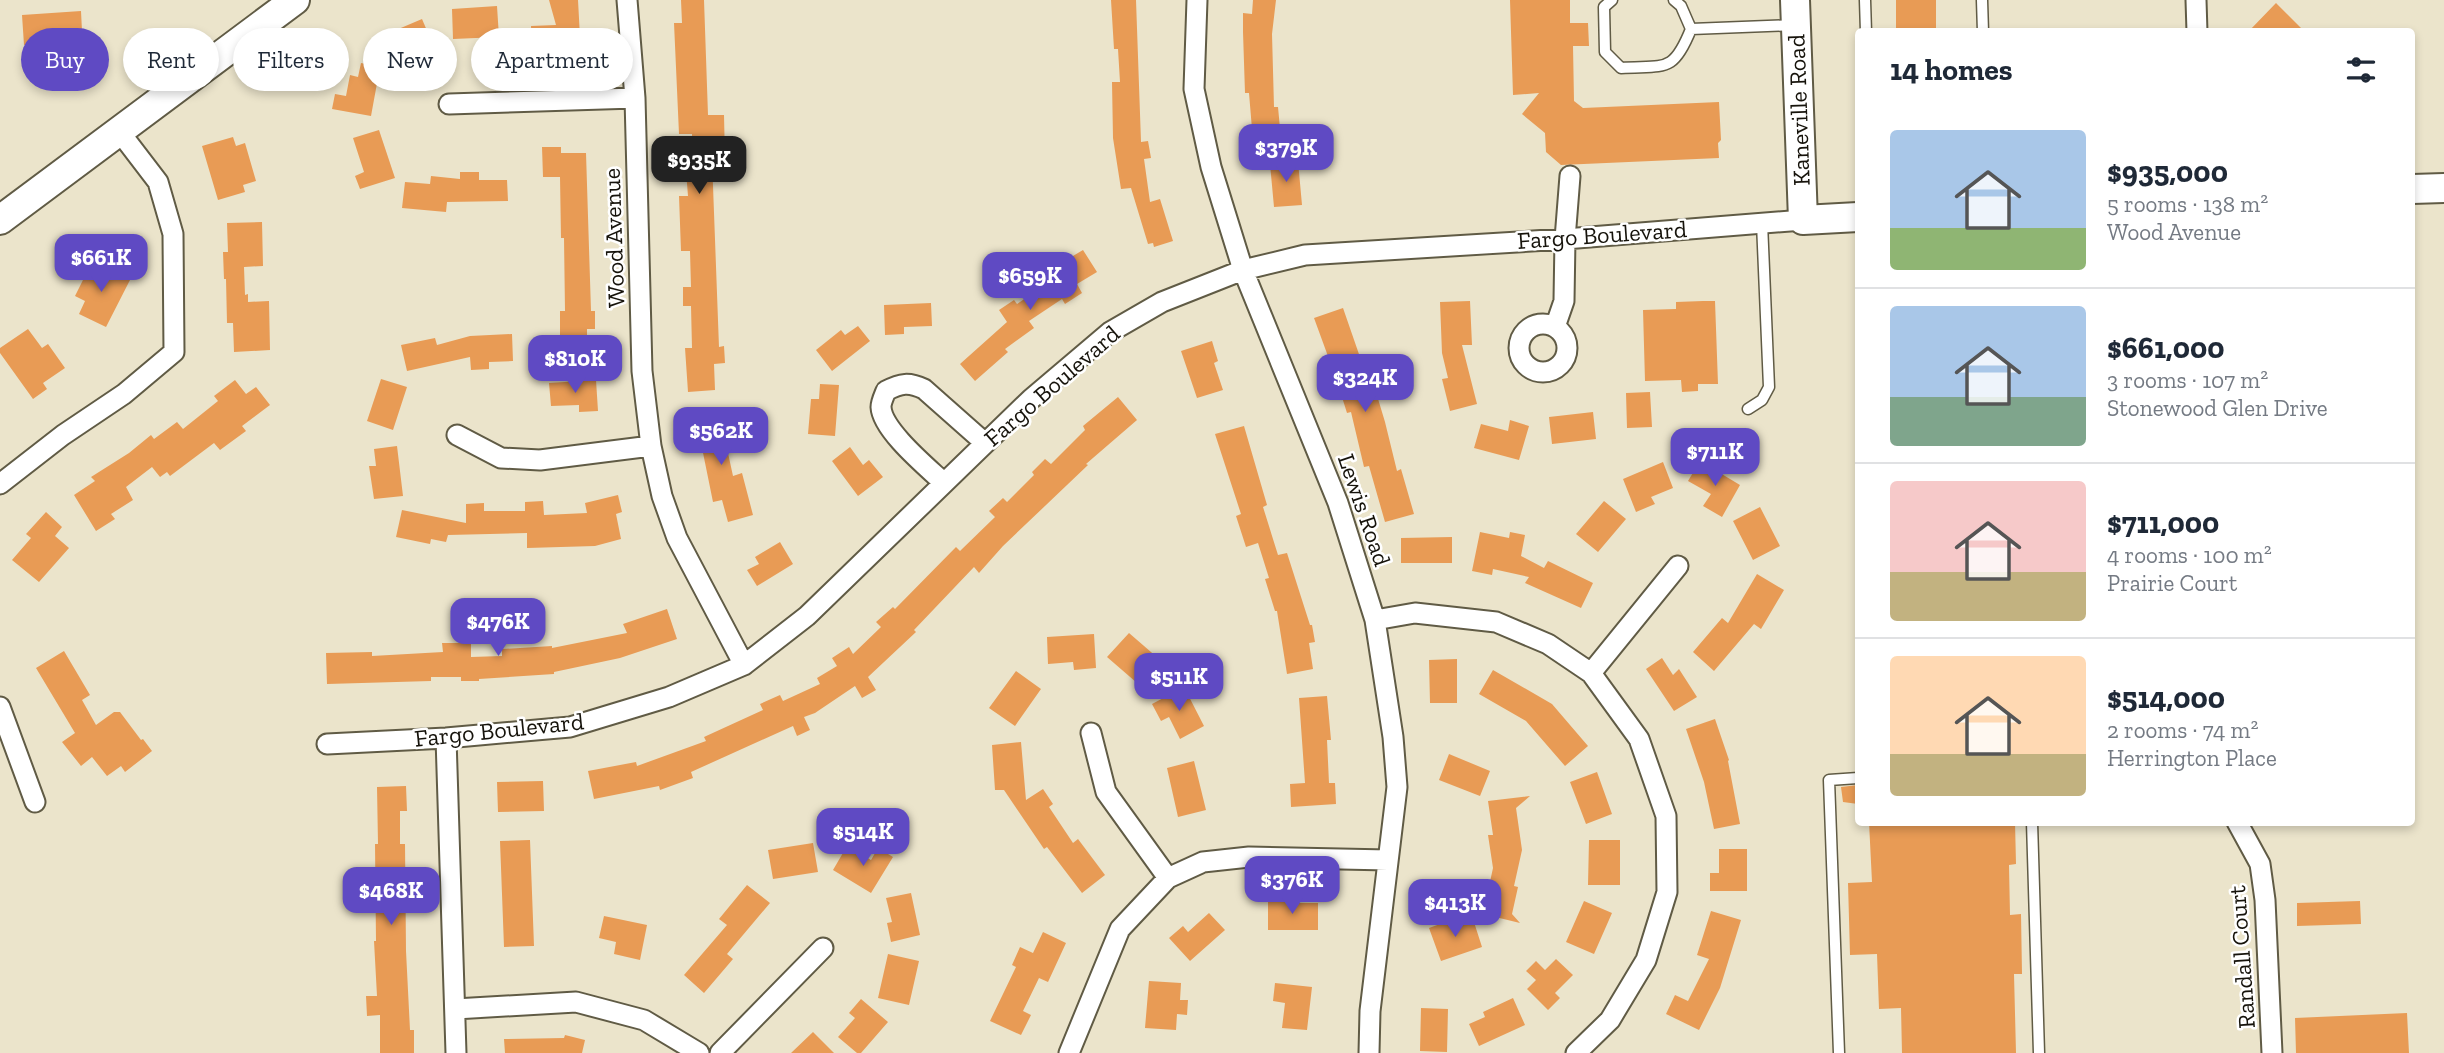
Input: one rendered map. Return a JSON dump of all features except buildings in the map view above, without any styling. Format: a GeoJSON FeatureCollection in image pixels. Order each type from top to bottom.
{"type":"FeatureCollection","features":[{"type":"Feature","properties":{"kind":"main road"},"geometry":{"type":"LineString","coordinates":[[0,220],[295,0]]}},
{"type":"Feature","properties":{"kind":"main road","name":"Kaneville Road"},"geometry":{"type":"LineString","coordinates":[[1795,12],[1803,220]]}},
{"type":"Feature","properties":{"kind":"main road"},"geometry":{"type":"LineString","coordinates":[[2415,189],[2444,188]]}},
{"type":"Feature","properties":{"kind":"main road","name":"Fargo Boulevard"},"geometry":{"type":"LineString","coordinates":[[1803,220],[1855,217]]}},
{"type":"Feature","properties":{"kind":"street","name":"Wood Avenue"},"geometry":{"type":"LineString","coordinates":[[628,0],[635,99],[642,371],[651,446],[662,496],[677,538],[744,665]]}},
{"type":"Feature","properties":{"kind":"street","name":"Lewis Road"},"geometry":{"type":"LineString","coordinates":[[1197,0],[1194,89],[1211,167],[1243,270],[1338,503],[1375,621],[1393,737],[1397,787],[1370,1011],[1369,1053]]}},
{"type":"Feature","properties":{"kind":"street"},"geometry":{"type":"LineString","coordinates":[[2196,0],[2197,28]]}},
{"type":"Feature","properties":{"kind":"street"},"geometry":{"type":"LineString","coordinates":[[449,104],[635,99]]}},
{"type":"Feature","properties":{"kind":"street"},"geometry":{"type":"LineString","coordinates":[[0,484],[63,435],[124,394],[174,352],[173,234],[159,182],[119,131]]}},
{"type":"Feature","properties":{"kind":"street"},"geometry":{"type":"LineString","coordinates":[[1555,327],[1564,301],[1570,176]]}},
{"type":"Feature","properties":{"kind":"street","name":"Fargo Boulevard"},"geometry":{"type":"LineString","coordinates":[[327,744],[446,738],[570,727],[669,697],[744,665],[807,616],[1031,399],[1110,332],[1162,302],[1243,270],[1305,254],[1565,239],[1803,220]]}},
{"type":"Feature","properties":{"kind":"street"},"geometry":{"type":"LineString","coordinates":[[944,483],[884,420],[881,406],[886,391],[901,383],[913,383],[924,388],[985,443]]}},
{"type":"Feature","properties":{"kind":"street"},"geometry":{"type":"LineString","coordinates":[[457,435],[501,458],[540,460],[651,446]]}},
{"type":"Feature","properties":{"kind":"street"},"geometry":{"type":"LineString","coordinates":[[1591,673],[1678,566]]}},
{"type":"Feature","properties":{"kind":"street"},"geometry":{"type":"LineString","coordinates":[[1375,621],[1415,613],[1496,622],[1548,644],[1591,673],[1639,739],[1666,817],[1667,892],[1646,960],[1610,1020],[1576,1053]]}},
{"type":"Feature","properties":{"kind":"street"},"geometry":{"type":"LineString","coordinates":[[0,707],[35,803]]}},
{"type":"Feature","properties":{"kind":"street"},"geometry":{"type":"LineString","coordinates":[[1091,733],[1106,792],[1168,878]]}},
{"type":"Feature","properties":{"kind":"street"},"geometry":{"type":"LineString","coordinates":[[446,738],[456,1053]]}},
{"type":"Feature","properties":{"kind":"street","name":"Randall Court"},"geometry":{"type":"LineString","coordinates":[[2239,826],[2260,864],[2265,900],[2272,1053]]}},
{"type":"Feature","properties":{"kind":"street"},"geometry":{"type":"LineString","coordinates":[[1069,1053],[1120,929],[1168,878],[1203,862],[1249,857],[1388,860]]}},
{"type":"Feature","properties":{"kind":"street"},"geometry":{"type":"LineString","coordinates":[[720,1053],[823,948]]}},
{"type":"Feature","properties":{"kind":"street"},"geometry":{"type":"LineString","coordinates":[[455,1009],[576,1002],[644,1020],[699,1053]]}},
{"type":"Feature","properties":{"kind":"lane"},"geometry":{"type":"LineString","coordinates":[[1612,0],[1604,7],[1605,52],[1621,68],[1668,65],[1681,53],[1691,29],[1681,6],[1674,0]]}},
{"type":"Feature","properties":{"kind":"lane"},"geometry":{"type":"LineString","coordinates":[[1865,0],[1866,28]]}},
{"type":"Feature","properties":{"kind":"lane"},"geometry":{"type":"LineString","coordinates":[[1982,0],[1983,28]]}},
{"type":"Feature","properties":{"kind":"lane"},"geometry":{"type":"LineString","coordinates":[[1691,29],[1795,12]]}},
{"type":"Feature","properties":{"kind":"lane"},"geometry":{"type":"LineString","coordinates":[[1748,409],[1762,400],[1769,387],[1762,223]]}},
{"type":"Feature","properties":{"kind":"lane"},"geometry":{"type":"LineString","coordinates":[[1839,1053],[1829,780],[1855,778]]}},
{"type":"Feature","properties":{"kind":"lane"},"geometry":{"type":"LineString","coordinates":[[2032,826],[2039,1053]]}}]}
